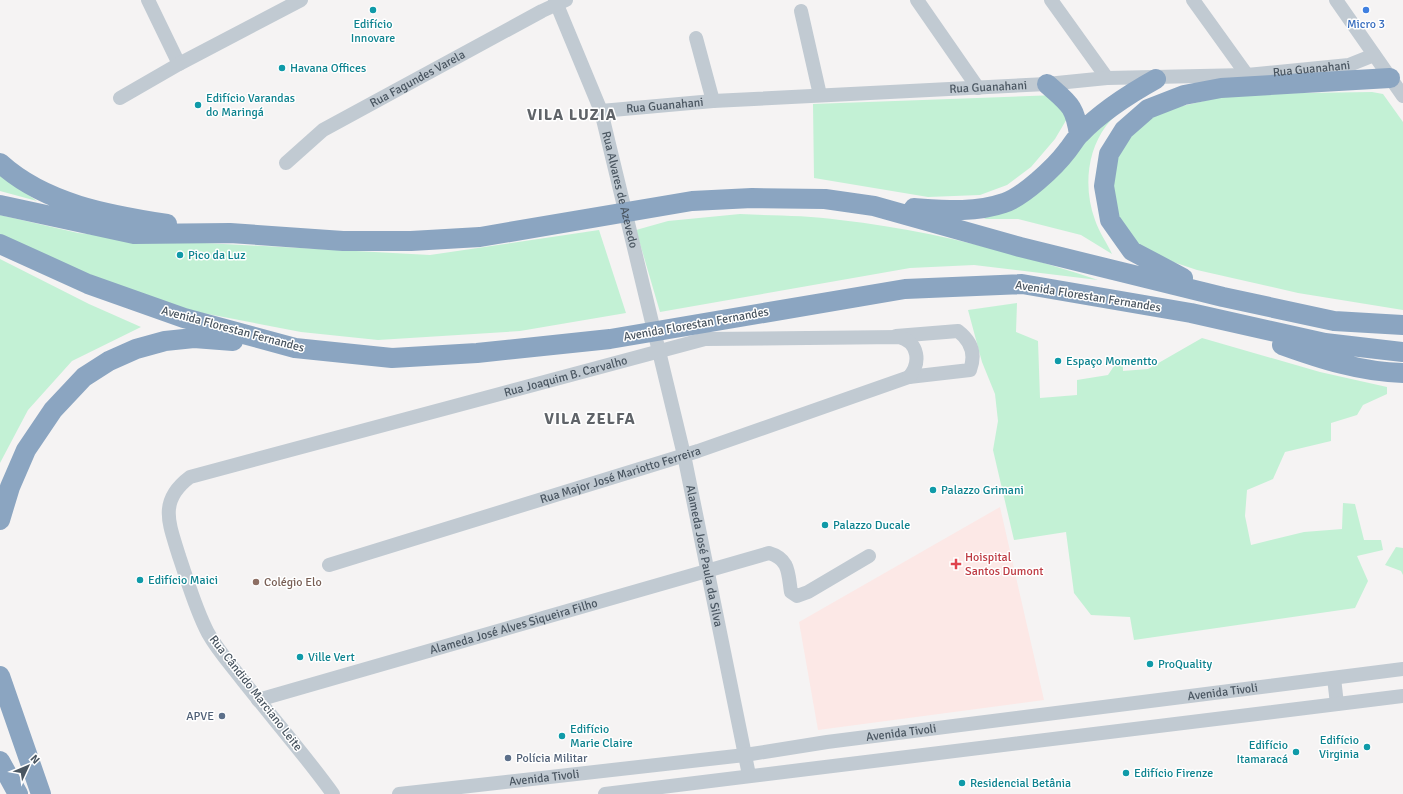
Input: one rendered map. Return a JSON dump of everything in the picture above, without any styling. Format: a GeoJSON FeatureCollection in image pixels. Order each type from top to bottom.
{"type":"FeatureCollection","features":[{"type":"Feature","properties":{"kind":"highway"},"geometry":{"type":"LineString","coordinates":[[1223,297],[1164,270],[1132,252],[1110,220],[1104,186],[1109,154],[1124,130],[1148,109],[1184,95],[1221,88],[1397,78]]}},
{"type":"Feature","properties":{"kind":"highway"},"geometry":{"type":"LineString","coordinates":[[0,164],[9,172],[42,192],[88,208],[130,218],[230,233],[343,241],[411,241],[480,237],[692,201],[752,198],[825,199],[874,206],[959,211],[1005,203],[1039,181],[1067,151],[1079,135],[1115,104],[1156,79]]}},
{"type":"Feature","properties":{"kind":"highway"},"geometry":{"type":"LineString","coordinates":[[1047,84],[1071,107],[1076,116],[1079,135]]}},
{"type":"Feature","properties":{"kind":"highway"},"geometry":{"type":"LineString","coordinates":[[0,205],[134,234],[230,233]]}},
{"type":"Feature","properties":{"kind":"highway"},"geometry":{"type":"LineString","coordinates":[[874,206],[1020,247],[1223,297],[1334,320],[1403,325]]}},
{"type":"Feature","properties":{"kind":"highway","name":"Avenida Florestan Fernandes"},"geometry":{"type":"LineString","coordinates":[[0,244],[88,284],[184,318],[295,348],[392,358],[477,353],[610,339],[905,289],[1022,284],[1191,313],[1325,344],[1403,352]]}},
{"type":"Feature","properties":{"kind":"highway"},"geometry":{"type":"LineString","coordinates":[[1191,313],[1318,357],[1353,367],[1403,373]]}},
{"type":"Feature","properties":{"kind":"highway"},"geometry":{"type":"LineString","coordinates":[[0,520],[10,487],[26,450],[53,410],[84,377],[109,361],[143,347],[165,341],[194,338],[295,348]]}},
{"type":"Feature","properties":{"kind":"highway"},"geometry":{"type":"LineString","coordinates":[[0,676],[41,794]]}},
{"type":"Feature","properties":{"kind":"highway"},"geometry":{"type":"LineString","coordinates":[[0,761],[18,794]]}},
{"type":"Feature","properties":{"kind":"street"},"geometry":{"type":"LineString","coordinates":[[148,0],[179,64]]}},
{"type":"Feature","properties":{"kind":"street"},"geometry":{"type":"LineString","coordinates":[[120,98],[179,64],[301,0]]}},
{"type":"Feature","properties":{"kind":"street"},"geometry":{"type":"LineString","coordinates":[[917,0],[978,88]]}},
{"type":"Feature","properties":{"kind":"street"},"geometry":{"type":"LineString","coordinates":[[1051,0],[1107,78]]}},
{"type":"Feature","properties":{"kind":"street"},"geometry":{"type":"LineString","coordinates":[[1193,0],[1247,76]]}},
{"type":"Feature","properties":{"kind":"street"},"geometry":{"type":"LineString","coordinates":[[1336,0],[1374,55],[1397,78],[1403,96]]}},
{"type":"Feature","properties":{"kind":"street","name":"Rua Alvares de Azevedo"},"geometry":{"type":"LineString","coordinates":[[559,1],[601,111],[656,338]]}},
{"type":"Feature","properties":{"kind":"street","name":"Rua Fagundes Varela"},"geometry":{"type":"LineString","coordinates":[[286,164],[323,130],[559,1]]}},
{"type":"Feature","properties":{"kind":"street"},"geometry":{"type":"LineString","coordinates":[[801,11],[820,95]]}},
{"type":"Feature","properties":{"kind":"street"},"geometry":{"type":"LineString","coordinates":[[696,38],[713,101]]}},
{"type":"Feature","properties":{"kind":"street","name":"Rua Guanahani"},"geometry":{"type":"LineString","coordinates":[[601,111],[713,101],[1047,84],[1107,78],[1156,79],[1210,75],[1247,76],[1349,65],[1374,55]]}},
{"type":"Feature","properties":{"kind":"street","name":"Rua Major José Mariotto Ferreira"},"geometry":{"type":"LineString","coordinates":[[330,565],[684,455],[909,377],[970,370],[973,357],[971,345],[958,330],[894,336]]}},
{"type":"Feature","properties":{"kind":"street","name":"Rua Joaquim B. Carvalho"},"geometry":{"type":"LineString","coordinates":[[190,478],[704,339],[894,336],[905,338],[914,348],[917,360],[913,372],[909,377]]}},
{"type":"Feature","properties":{"kind":"street","name":"Alameda José Paula da Silva"},"geometry":{"type":"LineString","coordinates":[[656,338],[658,352],[684,455],[709,570],[749,775]]}},
{"type":"Feature","properties":{"kind":"street","name":"Rua Cândido Marciano Leite"},"geometry":{"type":"LineString","coordinates":[[190,478],[178,486],[170,498],[168,510],[177,549],[194,603],[209,634],[258,700],[310,762],[333,794]]}},
{"type":"Feature","properties":{"kind":"street","name":"Alameda José Alves Siqueira Filho"},"geometry":{"type":"LineString","coordinates":[[258,700],[769,553],[778,556],[783,560],[787,567],[791,592],[797,596],[808,592],[869,556]]}},
{"type":"Feature","properties":{"kind":"street","name":"Avenida Tivoli"},"geometry":{"type":"LineString","coordinates":[[399,794],[745,755],[827,742],[1403,670]]}},
{"type":"Feature","properties":{"kind":"street"},"geometry":{"type":"LineString","coordinates":[[1334,678],[1338,704]]}},
{"type":"Feature","properties":{"kind":"street","name":"Avenida Tivoli"},"geometry":{"type":"LineString","coordinates":[[605,794],[749,775],[1403,696]]}},
{"type":"Feature","properties":{"kind":"shaded area","name":"Hoispital Santos Dumont"},"geometry":{"type":"Polygon","coordinates":[[[1000,507],[1044,700],[818,730],[799,622],[1000,507]]]}},
{"type":"Feature","properties":{"kind":"green space"},"geometry":{"type":"Polygon","coordinates":[[[1372,92],[1383,94],[1403,122],[1403,310],[1298,293],[1197,270],[1149,254],[1138,246],[1114,213],[1110,186],[1120,145],[1148,114],[1234,94],[1372,92]]]}},
{"type":"Feature","properties":{"kind":"green space"},"geometry":{"type":"Polygon","coordinates":[[[1057,95],[1068,117],[1055,139],[1031,167],[1007,185],[980,195],[928,197],[814,178],[813,104],[1057,95]]]}},
{"type":"Feature","properties":{"kind":"green space"},"geometry":{"type":"Polygon","coordinates":[[[1127,104],[1113,117],[1099,137],[1094,148],[1089,172],[1088,184],[1091,208],[1099,229],[1112,254],[1081,235],[1018,219],[984,219],[1029,193],[1127,104]]]}},
{"type":"Feature","properties":{"kind":"green space"},"geometry":{"type":"Polygon","coordinates":[[[0,175],[37,201],[0,191],[0,175]]]}},
{"type":"Feature","properties":{"kind":"green space"},"geometry":{"type":"Polygon","coordinates":[[[740,214],[828,218],[906,230],[1002,251],[1098,280],[974,265],[910,268],[660,312],[636,230],[668,221],[740,214]]]}},
{"type":"Feature","properties":{"kind":"green space"},"geometry":{"type":"Polygon","coordinates":[[[0,215],[78,233],[131,239],[430,255],[599,230],[626,313],[520,331],[378,340],[301,332],[187,310],[104,283],[0,234],[0,215]]]}},
{"type":"Feature","properties":{"kind":"green space"},"geometry":{"type":"Polygon","coordinates":[[[0,259],[89,304],[141,327],[72,361],[28,410],[0,463],[0,259]]]}},
{"type":"Feature","properties":{"kind":"green space"},"geometry":{"type":"Polygon","coordinates":[[[1017,303],[1016,332],[1038,341],[1040,398],[1077,395],[1077,380],[1108,375],[1114,366],[1123,359],[1123,371],[1148,369],[1202,338],[1320,372],[1387,387],[1387,394],[1363,405],[1357,415],[1331,423],[1331,441],[1285,452],[1273,479],[1247,490],[1245,516],[1251,545],[1304,532],[1342,529],[1343,503],[1355,504],[1364,540],[1381,540],[1383,550],[1357,556],[1368,581],[1355,608],[1134,640],[1130,617],[1091,615],[1074,593],[1066,532],[1014,540],[993,450],[998,421],[995,394],[982,362],[968,310],[1017,303]]]}},
{"type":"Feature","properties":{"kind":"green space"},"geometry":{"type":"Polygon","coordinates":[[[1396,547],[1403,548],[1403,575],[1401,571],[1385,565],[1396,547]]]}},
{"type":"Feature","properties":{"kind":"place","name":"Edifício Innovare"},"geometry":{"type":"Point","coordinates":[373,10]}},
{"type":"Feature","properties":{"kind":"place","name":"Micro 3"},"geometry":{"type":"Point","coordinates":[1366,10]}},
{"type":"Feature","properties":{"kind":"place","name":"Havana Offices"},"geometry":{"type":"Point","coordinates":[282,68]}},
{"type":"Feature","properties":{"kind":"place","name":"Edifício Varandas do Maringá"},"geometry":{"type":"Point","coordinates":[198,105]}},
{"type":"Feature","properties":{"kind":"place","name":"Pico da Luz"},"geometry":{"type":"Point","coordinates":[180,255]}},
{"type":"Feature","properties":{"kind":"place","name":"Espaço Momentto"},"geometry":{"type":"Point","coordinates":[1058,361]}},
{"type":"Feature","properties":{"kind":"place","name":"Palazzo Grimani"},"geometry":{"type":"Point","coordinates":[933,490]}},
{"type":"Feature","properties":{"kind":"place","name":"Palazzo Ducale"},"geometry":{"type":"Point","coordinates":[825,525]}},
{"type":"Feature","properties":{"kind":"place","name":"Hoispital Santos Dumont"},"geometry":{"type":"Point","coordinates":[956,564]}},
{"type":"Feature","properties":{"kind":"place","name":"Edifício Maici"},"geometry":{"type":"Point","coordinates":[140,580]}},
{"type":"Feature","properties":{"kind":"place","name":"Colégio Elo"},"geometry":{"type":"Point","coordinates":[256,582]}},
{"type":"Feature","properties":{"kind":"place","name":"Ville Vert"},"geometry":{"type":"Point","coordinates":[300,657]}},
{"type":"Feature","properties":{"kind":"place","name":"ProQuality"},"geometry":{"type":"Point","coordinates":[1150,664]}},
{"type":"Feature","properties":{"kind":"place","name":"APVE"},"geometry":{"type":"Point","coordinates":[222,716]}},
{"type":"Feature","properties":{"kind":"place","name":"Edifício Marie Claire"},"geometry":{"type":"Point","coordinates":[562,736]}},
{"type":"Feature","properties":{"kind":"place","name":"Edifício Virginia"},"geometry":{"type":"Point","coordinates":[1367,747]}},
{"type":"Feature","properties":{"kind":"place","name":"Edifício Itamaracá"},"geometry":{"type":"Point","coordinates":[1296,752]}},
{"type":"Feature","properties":{"kind":"place","name":"Polícia Militar"},"geometry":{"type":"Point","coordinates":[508,758]}},
{"type":"Feature","properties":{"kind":"place","name":"Edifício Firenze"},"geometry":{"type":"Point","coordinates":[1126,773]}},
{"type":"Feature","properties":{"kind":"place","name":"Residencial Betânia"},"geometry":{"type":"Point","coordinates":[962,783]}},
{"type":"Feature","properties":{"kind":"district","name":"VILA LUZIA"},"geometry":{"type":"Point","coordinates":[572,114]}},
{"type":"Feature","properties":{"kind":"district","name":"VILA ZELFA"},"geometry":{"type":"Point","coordinates":[590,418]}}]}
